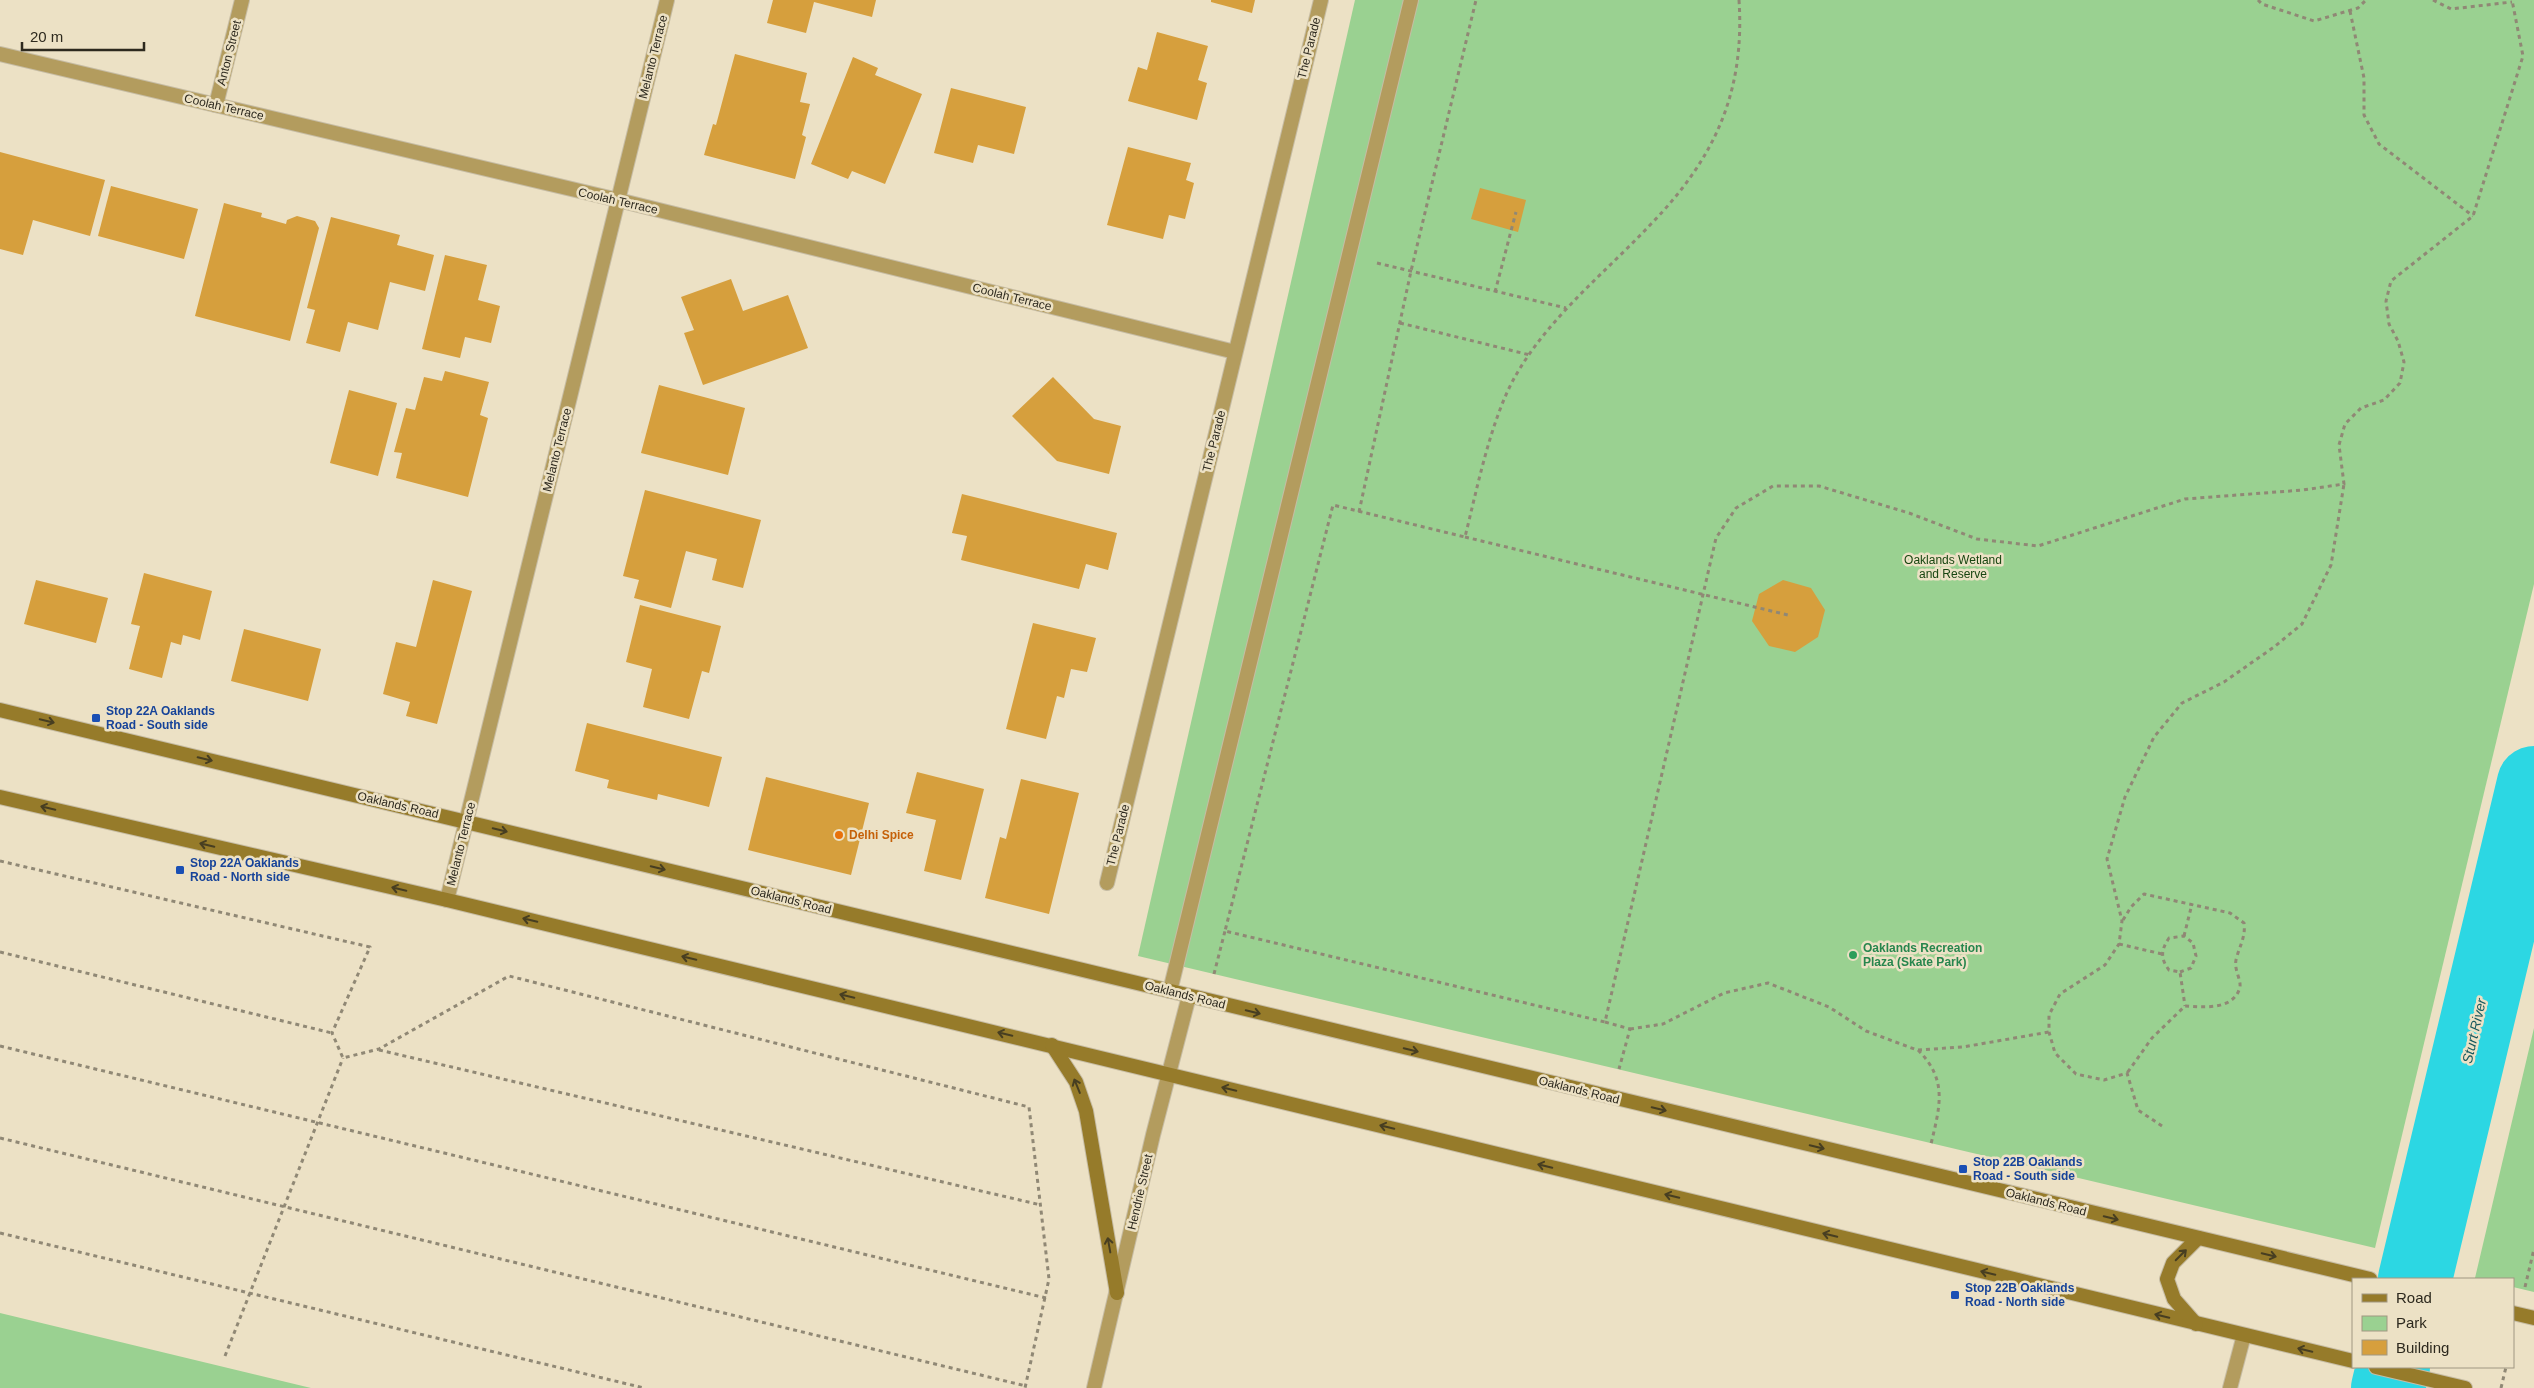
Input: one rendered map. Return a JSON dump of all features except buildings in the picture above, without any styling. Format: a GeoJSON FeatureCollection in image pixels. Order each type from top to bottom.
{"type":"FeatureCollection","features":[{"type":"Feature","properties":{"kind":"main road","name":"Oaklands Road"},"geometry":{"type":"LineString","coordinates":[[0,710],[2366,1278]]}},
{"type":"Feature","properties":{"kind":"main road"},"geometry":{"type":"LineString","coordinates":[[0,797],[447,900],[1052,1045],[2352,1361]]}},
{"type":"Feature","properties":{"kind":"main road"},"geometry":{"type":"LineString","coordinates":[[1052,1045],[1076,1082],[1086,1111],[1117,1293]]}},
{"type":"Feature","properties":{"kind":"main road"},"geometry":{"type":"LineString","coordinates":[[2196,1324],[2174,1299],[2167,1279],[2173,1263],[2198,1238]]}},
{"type":"Feature","properties":{"kind":"main road"},"geometry":{"type":"LineString","coordinates":[[2516,1314],[2534,1318]]}},
{"type":"Feature","properties":{"kind":"main road"},"geometry":{"type":"LineString","coordinates":[[2380,1368],[2465,1388]]}},
{"type":"Feature","properties":{"kind":"street","name":"Anton Street"},"geometry":{"type":"LineString","coordinates":[[216,106],[242,0]]}},
{"type":"Feature","properties":{"kind":"street","name":"Melanto Terrace"},"geometry":{"type":"LineString","coordinates":[[447,900],[667,0]]}},
{"type":"Feature","properties":{"kind":"street","name":"The Parade"},"geometry":{"type":"LineString","coordinates":[[1107,883],[1321,0]]}},
{"type":"Feature","properties":{"kind":"street"},"geometry":{"type":"LineString","coordinates":[[1170,991],[1411,0]]}},
{"type":"Feature","properties":{"kind":"street","name":"Coolah Terrace"},"geometry":{"type":"LineString","coordinates":[[0,54],[618,200],[1235,352]]}},
{"type":"Feature","properties":{"kind":"street","name":"Hendrie Street"},"geometry":{"type":"LineString","coordinates":[[1094,1388],[1168,1074],[1189,996]]}},
{"type":"Feature","properties":{"kind":"street"},"geometry":{"type":"LineString","coordinates":[[2230,1388],[2244,1335]]}},
{"type":"Feature","properties":{"kind":"path"},"geometry":{"type":"LineString","coordinates":[[1359,512],[1411,271],[1476,0]]}},
{"type":"Feature","properties":{"kind":"path"},"geometry":{"type":"LineString","coordinates":[[1465,537],[1496,423],[1515,376],[1549,328],[1680,193],[1705,157],[1724,115],[1736,76],[1741,36],[1739,0]]}},
{"type":"Feature","properties":{"kind":"path"},"geometry":{"type":"LineString","coordinates":[[2258,0],[2262,4],[2314,22],[2358,8],[2366,0]]}},
{"type":"Feature","properties":{"kind":"path"},"geometry":{"type":"LineString","coordinates":[[2122,921],[2144,894],[2230,913],[2244,922],[2245,933],[2236,962],[2240,986],[2236,995],[2222,1006],[2185,1006],[2152,1038],[2127,1073],[2104,1080],[2076,1074],[2055,1053],[2049,1032],[2049,1015],[2060,994],[2105,965],[2119,944],[2122,921],[2108,859],[2125,796],[2154,737],[2182,703],[2224,682],[2302,624],[2331,565],[2344,484],[2339,445],[2345,424],[2361,408],[2384,400],[2400,383],[2404,362],[2398,341],[2389,324],[2386,301],[2391,281],[2473,216],[2523,56],[2512,1],[2451,9],[2433,0]]}},
{"type":"Feature","properties":{"kind":"path"},"geometry":{"type":"LineString","coordinates":[[2350,11],[2364,78],[2364,115],[2379,144],[2473,216]]}},
{"type":"Feature","properties":{"kind":"path"},"geometry":{"type":"LineString","coordinates":[[1495,292],[1516,212]]}},
{"type":"Feature","properties":{"kind":"path"},"geometry":{"type":"LineString","coordinates":[[1349,256],[1566,309]]}},
{"type":"Feature","properties":{"kind":"path"},"geometry":{"type":"LineString","coordinates":[[1400,323],[1530,355]]}},
{"type":"Feature","properties":{"kind":"path"},"geometry":{"type":"LineString","coordinates":[[1605,1022],[1716,538],[1736,508],[1773,486],[1819,486],[1909,513],[1977,539],[2038,546],[2185,499],[2303,490],[2344,484]]}},
{"type":"Feature","properties":{"kind":"path"},"geometry":{"type":"LineString","coordinates":[[1208,1001],[1333,505],[1788,615]]}},
{"type":"Feature","properties":{"kind":"path"},"geometry":{"type":"LineString","coordinates":[[0,861],[370,947],[332,1033],[343,1058],[225,1356]]}},
{"type":"Feature","properties":{"kind":"path"},"geometry":{"type":"LineString","coordinates":[[2184,936],[2192,904]]}},
{"type":"Feature","properties":{"kind":"path"},"geometry":{"type":"LineString","coordinates":[[1225,930],[1630,1028],[1663,1024],[1724,993],[1768,983],[1829,1007],[1866,1031],[1917,1050],[1930,1062],[1940,1089],[1940,1109],[1925,1173]]}},
{"type":"Feature","properties":{"kind":"path"},"geometry":{"type":"LineString","coordinates":[[2184,936],[2193,943],[2196,956],[2190,968],[2180,972],[2169,970],[2163,962],[2162,954],[2162,949],[2169,938],[2184,936]]}},
{"type":"Feature","properties":{"kind":"path"},"geometry":{"type":"LineString","coordinates":[[2119,944],[2162,954]]}},
{"type":"Feature","properties":{"kind":"path"},"geometry":{"type":"LineString","coordinates":[[0,952],[332,1033]]}},
{"type":"Feature","properties":{"kind":"path"},"geometry":{"type":"LineString","coordinates":[[2180,972],[2185,1006]]}},
{"type":"Feature","properties":{"kind":"path"},"geometry":{"type":"LineString","coordinates":[[0,1138],[1026,1387],[1050,1279],[1030,1108],[510,976],[379,1049],[343,1058]]}},
{"type":"Feature","properties":{"kind":"path"},"geometry":{"type":"LineString","coordinates":[[1611,1098],[1630,1028]]}},
{"type":"Feature","properties":{"kind":"path"},"geometry":{"type":"LineString","coordinates":[[1917,1050],[1963,1047],[2049,1032]]}},
{"type":"Feature","properties":{"kind":"path"},"geometry":{"type":"LineString","coordinates":[[0,1046],[1046,1298]]}},
{"type":"Feature","properties":{"kind":"path"},"geometry":{"type":"LineString","coordinates":[[379,1049],[1041,1205]]}},
{"type":"Feature","properties":{"kind":"path"},"geometry":{"type":"LineString","coordinates":[[2127,1073],[2138,1110],[2162,1126]]}},
{"type":"Feature","properties":{"kind":"path"},"geometry":{"type":"LineString","coordinates":[[0,1233],[644,1388]]}},
{"type":"Feature","properties":{"kind":"path"},"geometry":{"type":"LineString","coordinates":[[2524,1291],[2534,1248]]}},
{"type":"Feature","properties":{"kind":"path"},"geometry":{"type":"LineString","coordinates":[[2501,1388],[2506,1368]]}},
{"type":"Feature","properties":{"kind":"green space","name":"Oaklands Wetland and Reserve"},"geometry":{"type":"Polygon","coordinates":[[[1355,0],[2534,0],[2534,584],[2375,1248],[1138,956],[1355,0]]]}},
{"type":"Feature","properties":{"kind":"green space"},"geometry":{"type":"Polygon","coordinates":[[[2534,1028],[2534,1292],[2514,1287],[2514,1278],[2475,1278],[2534,1028]]]}},
{"type":"Feature","properties":{"kind":"green space"},"geometry":{"type":"Polygon","coordinates":[[[0,1313],[311,1388],[0,1388],[0,1313]]]}},
{"type":"Feature","properties":{"kind":"waterway","name":"Sturt River"},"geometry":{"type":"LineString","coordinates":[[2415,1278],[2534,783]]}},
{"type":"Feature","properties":{"kind":"waterway","name":"Sturt River"},"geometry":{"type":"LineString","coordinates":[[2388,1388],[2393,1368]]}},
{"type":"Feature","properties":{"kind":"place","name":"Stop 22A Oaklands Road - South side"},"geometry":{"type":"Point","coordinates":[96,718]}},
{"type":"Feature","properties":{"kind":"place","name":"Delhi Spice"},"geometry":{"type":"Point","coordinates":[839,835]}},
{"type":"Feature","properties":{"kind":"place","name":"Stop 22A Oaklands Road - North side"},"geometry":{"type":"Point","coordinates":[180,870]}},
{"type":"Feature","properties":{"kind":"place","name":"Oaklands Recreation Plaza (Skate Park)"},"geometry":{"type":"Point","coordinates":[1853,955]}},
{"type":"Feature","properties":{"kind":"place","name":"Stop 22B Oaklands Road - South side"},"geometry":{"type":"Point","coordinates":[1963,1169]}},
{"type":"Feature","properties":{"kind":"place","name":"Stop 22B Oaklands Road - North side"},"geometry":{"type":"Point","coordinates":[1955,1295]}}]}
